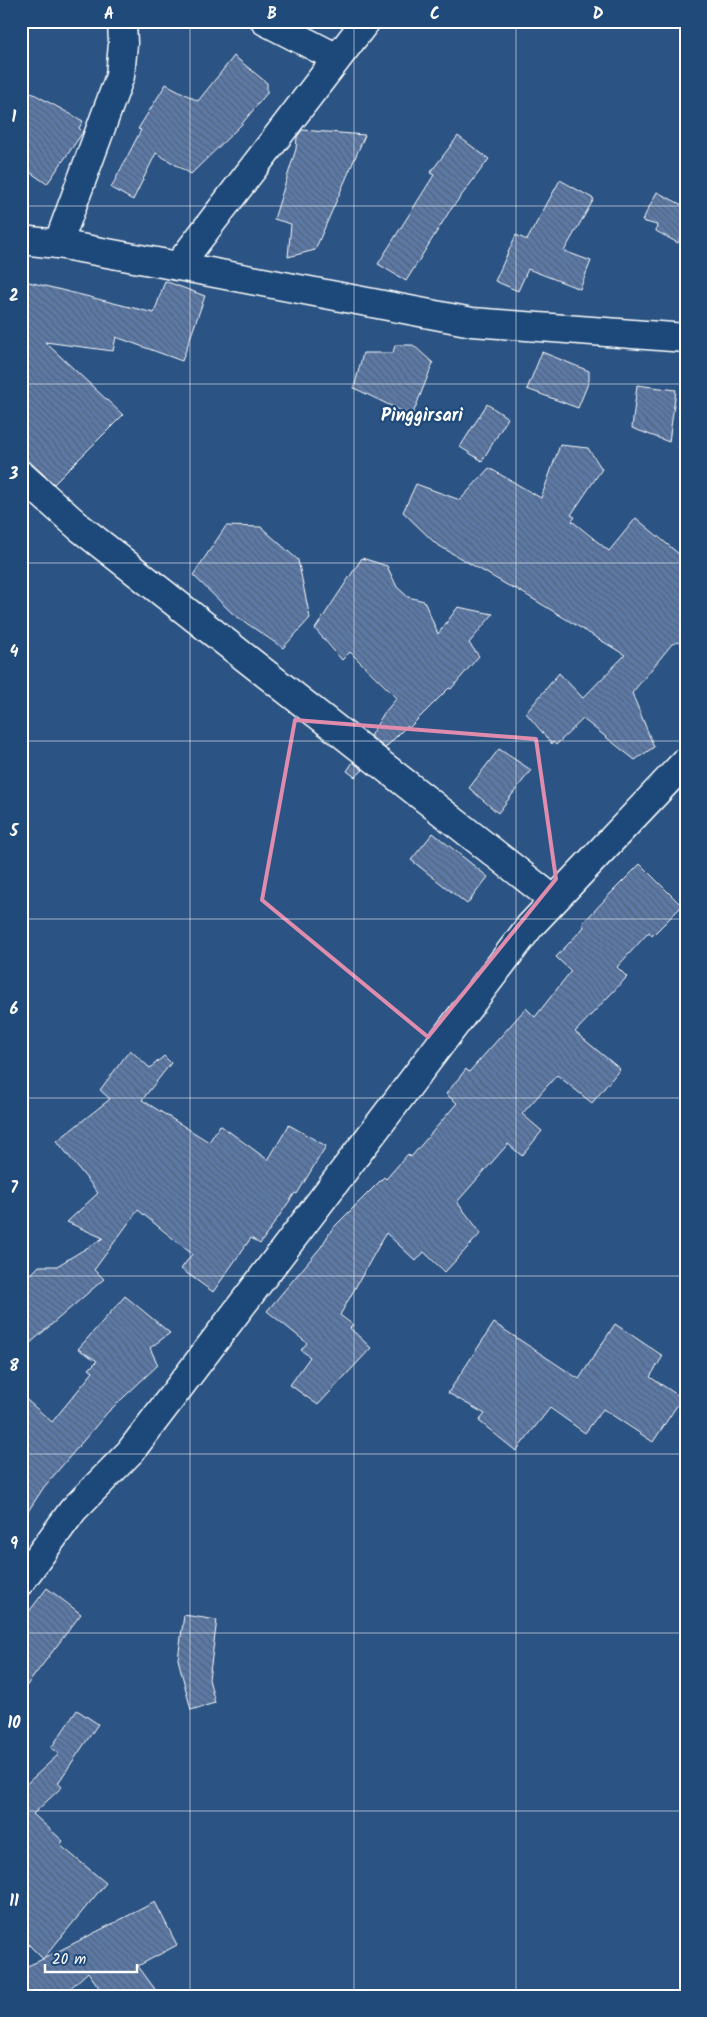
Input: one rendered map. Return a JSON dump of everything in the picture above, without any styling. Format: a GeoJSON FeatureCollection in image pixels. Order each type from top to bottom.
{"type":"FeatureCollection","features":[{"type":"Feature","properties":{"kind":"street"},"geometry":{"type":"LineString","coordinates":[[58,244],[120,76],[123,44],[122,21]]}},
{"type":"Feature","properties":{"kind":"street"},"geometry":{"type":"LineString","coordinates":[[265,21],[337,58]]}},
{"type":"Feature","properties":{"kind":"street"},"geometry":{"type":"LineString","coordinates":[[178,266],[366,21]]}},
{"type":"Feature","properties":{"kind":"street"},"geometry":{"type":"LineString","coordinates":[[21,240],[58,244],[472,322],[686,338]]}},
{"type":"Feature","properties":{"kind":"street"},"geometry":{"type":"LineString","coordinates":[[21,475],[79,527],[554,900]]}},
{"type":"Feature","properties":{"kind":"street"},"geometry":{"type":"LineString","coordinates":[[21,1581],[72,1510],[130,1452],[530,926],[686,761]]}},
{"type":"Feature","properties":{"kind":"highlighted area"},"geometry":{"type":"Polygon","coordinates":[[[295,720],[536,739],[556,879],[428,1037],[262,900],[295,720]]]}},
{"type":"Feature","properties":{"kind":"building"},"geometry":{"type":"Polygon","coordinates":[[[234,56],[267,83],[267,93],[241,125],[191,174],[156,153],[133,200],[111,188],[141,130],[138,129],[166,84],[198,101],[234,56]]]}},
{"type":"Feature","properties":{"kind":"building"},"geometry":{"type":"Polygon","coordinates":[[[21,87],[83,121],[79,128],[83,132],[47,184],[21,166],[21,87]]]}},
{"type":"Feature","properties":{"kind":"building"},"geometry":{"type":"Polygon","coordinates":[[[302,130],[365,135],[315,250],[288,257],[291,224],[274,219],[296,149],[297,137],[302,130]]]}},
{"type":"Feature","properties":{"kind":"building"},"geometry":{"type":"Polygon","coordinates":[[[458,136],[489,159],[449,212],[406,281],[378,264],[434,175],[430,173],[458,136]]]}},
{"type":"Feature","properties":{"kind":"building"},"geometry":{"type":"Polygon","coordinates":[[[560,180],[594,199],[564,251],[591,261],[580,289],[528,269],[518,291],[495,281],[516,235],[527,240],[560,180]]]}},
{"type":"Feature","properties":{"kind":"building"},"geometry":{"type":"Polygon","coordinates":[[[657,192],[686,207],[686,227],[678,243],[656,231],[657,225],[642,221],[657,192]]]}},
{"type":"Feature","properties":{"kind":"building"},"geometry":{"type":"Polygon","coordinates":[[[21,280],[154,313],[165,281],[205,296],[182,361],[116,337],[113,351],[45,342],[123,415],[54,484],[31,463],[21,460],[21,280]]]}},
{"type":"Feature","properties":{"kind":"building"},"geometry":{"type":"Polygon","coordinates":[[[395,345],[413,345],[433,363],[412,416],[354,388],[363,353],[393,353],[395,345]]]}},
{"type":"Feature","properties":{"kind":"building"},"geometry":{"type":"Polygon","coordinates":[[[542,352],[589,371],[589,381],[578,408],[527,389],[542,352]]]}},
{"type":"Feature","properties":{"kind":"building"},"geometry":{"type":"Polygon","coordinates":[[[637,385],[676,390],[669,442],[632,428],[637,385]]]}},
{"type":"Feature","properties":{"kind":"building"},"geometry":{"type":"Polygon","coordinates":[[[487,404],[508,418],[482,461],[460,447],[487,404]]]}},
{"type":"Feature","properties":{"kind":"building"},"geometry":{"type":"Polygon","coordinates":[[[560,445],[588,448],[602,469],[571,515],[575,517],[572,521],[609,551],[636,518],[686,560],[686,640],[672,644],[632,693],[654,747],[635,760],[583,719],[556,745],[553,742],[552,744],[526,713],[559,673],[583,698],[625,655],[515,588],[436,544],[403,512],[416,484],[460,500],[489,468],[541,498],[560,445]]]}},
{"type":"Feature","properties":{"kind":"building"},"geometry":{"type":"Polygon","coordinates":[[[226,526],[261,527],[298,560],[310,618],[283,648],[233,614],[193,575],[226,526]]]}},
{"type":"Feature","properties":{"kind":"building"},"geometry":{"type":"Polygon","coordinates":[[[362,558],[387,566],[397,587],[408,597],[424,601],[438,634],[458,607],[493,614],[469,643],[479,656],[451,689],[449,688],[409,728],[407,726],[385,748],[370,736],[384,713],[397,698],[350,652],[342,660],[315,629],[362,558]]]}},
{"type":"Feature","properties":{"kind":"building"},"geometry":{"type":"Polygon","coordinates":[[[499,749],[531,770],[498,813],[469,788],[499,749]]]}},
{"type":"Feature","properties":{"kind":"building"},"geometry":{"type":"Polygon","coordinates":[[[353,762],[363,770],[355,777],[347,771],[353,762]]]}},
{"type":"Feature","properties":{"kind":"building"},"geometry":{"type":"Polygon","coordinates":[[[433,833],[488,877],[467,904],[411,860],[433,833]]]}},
{"type":"Feature","properties":{"kind":"building"},"geometry":{"type":"Polygon","coordinates":[[[640,864],[682,906],[652,936],[649,932],[617,967],[627,977],[575,1032],[620,1069],[592,1103],[557,1075],[522,1114],[542,1131],[522,1156],[508,1144],[457,1202],[481,1233],[445,1272],[424,1252],[416,1261],[386,1233],[340,1315],[353,1325],[350,1328],[371,1348],[318,1405],[290,1385],[310,1357],[301,1350],[307,1343],[267,1311],[321,1247],[332,1229],[384,1177],[386,1179],[408,1154],[411,1157],[457,1103],[446,1094],[466,1069],[469,1072],[526,1008],[535,1017],[571,971],[556,957],[584,927],[582,924],[640,864]]]}},
{"type":"Feature","properties":{"kind":"building"},"geometry":{"type":"Polygon","coordinates":[[[130,1050],[150,1068],[164,1056],[171,1063],[142,1100],[209,1142],[220,1125],[268,1160],[289,1125],[326,1146],[297,1194],[295,1193],[260,1244],[251,1238],[213,1292],[181,1269],[192,1254],[138,1210],[94,1270],[104,1279],[21,1351],[21,1285],[39,1266],[57,1266],[103,1238],[67,1222],[98,1193],[57,1141],[110,1099],[100,1090],[130,1050]]]}},
{"type":"Feature","properties":{"kind":"building"},"geometry":{"type":"Polygon","coordinates":[[[125,1296],[170,1333],[150,1348],[158,1365],[107,1413],[44,1487],[21,1522],[21,1395],[52,1422],[93,1372],[89,1369],[97,1361],[78,1349],[125,1296]]]}},
{"type":"Feature","properties":{"kind":"building"},"geometry":{"type":"Polygon","coordinates":[[[494,1323],[579,1379],[615,1324],[663,1356],[650,1377],[682,1398],[653,1442],[603,1409],[585,1433],[550,1408],[516,1451],[479,1421],[485,1414],[448,1393],[494,1323]]]}},
{"type":"Feature","properties":{"kind":"building"},"geometry":{"type":"Polygon","coordinates":[[[47,1588],[81,1614],[21,1693],[21,1622],[47,1588]]]}},
{"type":"Feature","properties":{"kind":"building"},"geometry":{"type":"Polygon","coordinates":[[[184,1615],[217,1620],[209,1679],[215,1703],[191,1710],[178,1659],[184,1615]]]}},
{"type":"Feature","properties":{"kind":"building"},"geometry":{"type":"Polygon","coordinates":[[[77,1710],[98,1724],[58,1783],[62,1787],[33,1814],[63,1841],[60,1845],[106,1883],[43,1959],[21,1937],[21,1789],[59,1754],[51,1748],[77,1710]]]}},
{"type":"Feature","properties":{"kind":"building"},"geometry":{"type":"Polygon","coordinates":[[[155,1902],[177,1945],[138,1966],[160,1996],[105,1996],[88,1972],[62,1996],[28,1996],[21,1988],[21,1969],[155,1902]]]}},
{"type":"Feature","properties":{"kind":"district","name":"Pinggirsari"},"geometry":{"type":"Point","coordinates":[422,415]}}]}
